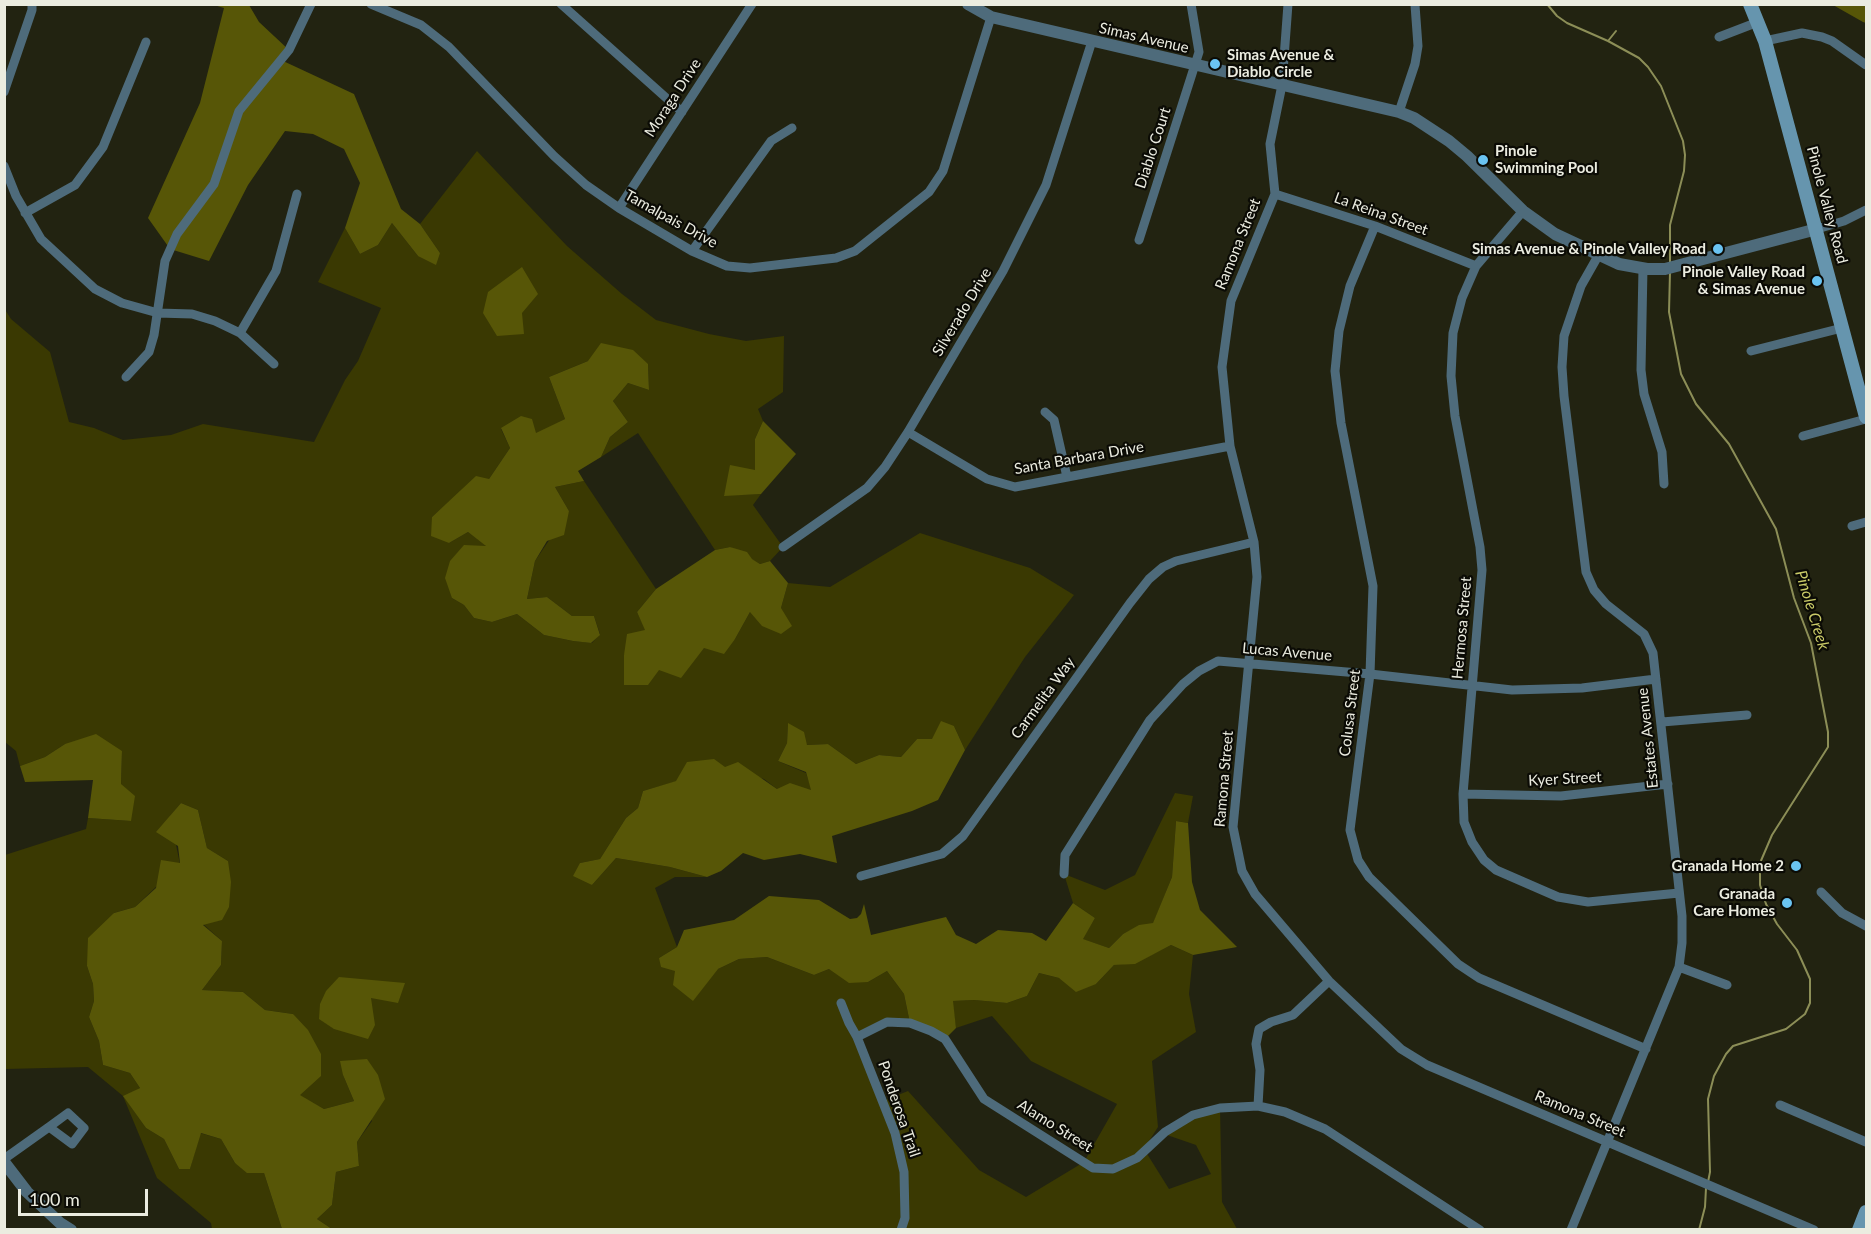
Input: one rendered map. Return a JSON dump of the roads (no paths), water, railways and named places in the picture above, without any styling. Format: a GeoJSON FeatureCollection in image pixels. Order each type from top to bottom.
{"type":"FeatureCollection","features":[{"type":"Feature","properties":{"kind":"main road","name":"Pinole Valley Road"},"geometry":{"type":"LineString","coordinates":[[1750,4],[1765,41],[1866,418]]}},
{"type":"Feature","properties":{"kind":"main road"},"geometry":{"type":"LineString","coordinates":[[1859,1230],[1866,1212]]}},
{"type":"Feature","properties":{"kind":"street"},"geometry":{"type":"LineString","coordinates":[[4,92],[32,10],[32,4]]}},
{"type":"Feature","properties":{"kind":"street"},"geometry":{"type":"LineString","coordinates":[[126,377],[149,352],[154,336],[165,261],[177,234],[214,184],[239,111],[289,50],[311,4]]}},
{"type":"Feature","properties":{"kind":"street","name":"Tamalpais Drive"},"geometry":{"type":"LineString","coordinates":[[371,4],[421,25],[449,47],[554,156],[586,185],[619,208],[692,251],[727,266],[750,268],[836,258],[855,251],[929,192],[943,171],[991,17]]}},
{"type":"Feature","properties":{"kind":"street"},"geometry":{"type":"LineString","coordinates":[[561,4],[682,112]]}},
{"type":"Feature","properties":{"kind":"street","name":"Moraga Drive"},"geometry":{"type":"LineString","coordinates":[[619,208],[752,4]]}},
{"type":"Feature","properties":{"kind":"street","name":"Simas Avenue"},"geometry":{"type":"LineString","coordinates":[[968,4],[991,17],[1399,112],[1414,118],[1449,141],[1523,211],[1556,234],[1598,256],[1619,264],[1645,269],[1665,269],[1817,229],[1844,221],[1866,210]]}},
{"type":"Feature","properties":{"kind":"street","name":"Diablo Court"},"geometry":{"type":"LineString","coordinates":[[1139,240],[1196,64],[1198,52],[1191,4]]}},
{"type":"Feature","properties":{"kind":"street","name":"Ramona Street"},"geometry":{"type":"LineString","coordinates":[[1288,4],[1282,85],[1270,144],[1275,194],[1231,301],[1222,367],[1230,447],[1254,542],[1257,577],[1233,827],[1242,871],[1256,894],[1329,981],[1401,1049],[1426,1065],[1814,1230]]}},
{"type":"Feature","properties":{"kind":"street"},"geometry":{"type":"LineString","coordinates":[[1399,112],[1415,64],[1418,46],[1415,5]]}},
{"type":"Feature","properties":{"kind":"street"},"geometry":{"type":"LineString","coordinates":[[1719,37],[1758,22]]}},
{"type":"Feature","properties":{"kind":"street"},"geometry":{"type":"LineString","coordinates":[[1765,41],[1802,33],[1822,37],[1832,41],[1866,65]]}},
{"type":"Feature","properties":{"kind":"street","name":"Silverado Drive"},"geometry":{"type":"LineString","coordinates":[[783,547],[867,488],[908,432],[1004,271],[1046,185],[1092,41]]}},
{"type":"Feature","properties":{"kind":"street"},"geometry":{"type":"LineString","coordinates":[[26,213],[75,185],[102,147],[146,42]]}},
{"type":"Feature","properties":{"kind":"street"},"geometry":{"type":"LineString","coordinates":[[692,251],[771,141],[792,128]]}},
{"type":"Feature","properties":{"kind":"street"},"geometry":{"type":"LineString","coordinates":[[4,166],[16,196],[41,239],[94,289],[122,303],[158,313],[192,314],[215,321],[240,333],[274,364]]}},
{"type":"Feature","properties":{"kind":"street"},"geometry":{"type":"LineString","coordinates":[[240,333],[276,271],[297,194]]}},
{"type":"Feature","properties":{"kind":"street","name":"La Reina Street"},"geometry":{"type":"LineString","coordinates":[[1275,194],[1374,226],[1476,266]]}},
{"type":"Feature","properties":{"kind":"street","name":"Hermosa Street"},"geometry":{"type":"LineString","coordinates":[[1523,211],[1476,266],[1456,315],[1453,333],[1451,376],[1455,416],[1480,547],[1482,570],[1463,794],[1464,822],[1472,842],[1484,860],[1496,870],[1558,897],[1588,902],[1679,893]]}},
{"type":"Feature","properties":{"kind":"street","name":"Colusa Street"},"geometry":{"type":"LineString","coordinates":[[1374,226],[1350,286],[1339,331],[1335,371],[1341,423],[1373,586],[1370,674],[1350,830],[1358,860],[1369,877],[1458,964],[1479,978],[1646,1049]]}},
{"type":"Feature","properties":{"kind":"street","name":"Estates Avenue"},"geometry":{"type":"LineString","coordinates":[[1570,1230],[1679,967],[1682,943],[1682,916],[1653,654],[1644,634],[1606,604],[1594,590],[1586,572],[1562,367],[1564,336],[1571,312],[1581,286],[1598,256]]}},
{"type":"Feature","properties":{"kind":"street"},"geometry":{"type":"LineString","coordinates":[[1645,269],[1642,378],[1644,394],[1662,452],[1664,484]]}},
{"type":"Feature","properties":{"kind":"street"},"geometry":{"type":"LineString","coordinates":[[1751,351],[1842,328]]}},
{"type":"Feature","properties":{"kind":"street"},"geometry":{"type":"LineString","coordinates":[[1045,412],[1054,420],[1067,477]]}},
{"type":"Feature","properties":{"kind":"street"},"geometry":{"type":"LineString","coordinates":[[1803,436],[1866,418]]}},
{"type":"Feature","properties":{"kind":"street","name":"Santa Barbara Drive"},"geometry":{"type":"LineString","coordinates":[[908,432],[987,479],[1015,487],[1230,447]]}},
{"type":"Feature","properties":{"kind":"street"},"geometry":{"type":"LineString","coordinates":[[1851,526],[1866,522]]}},
{"type":"Feature","properties":{"kind":"street","name":"Carmelita Way"},"geometry":{"type":"LineString","coordinates":[[861,876],[942,854],[963,836],[1130,603],[1149,579],[1163,567],[1176,561],[1254,542]]}},
{"type":"Feature","properties":{"kind":"street","name":"Lucas Avenue"},"geometry":{"type":"LineString","coordinates":[[1064,874],[1065,855],[1150,720],[1183,684],[1199,671],[1218,661],[1370,674],[1512,690],[1582,688],[1656,679]]}},
{"type":"Feature","properties":{"kind":"street"},"geometry":{"type":"LineString","coordinates":[[1662,722],[1747,715]]}},
{"type":"Feature","properties":{"kind":"street","name":"Kyer Street"},"geometry":{"type":"LineString","coordinates":[[1463,794],[1561,796],[1668,784]]}},
{"type":"Feature","properties":{"kind":"street"},"geometry":{"type":"LineString","coordinates":[[1821,892],[1849,918],[1866,926]]}},
{"type":"Feature","properties":{"kind":"street"},"geometry":{"type":"LineString","coordinates":[[1679,967],[1727,985]]}},
{"type":"Feature","properties":{"kind":"street"},"geometry":{"type":"LineString","coordinates":[[1258,1106],[1260,1070],[1256,1044],[1259,1029],[1271,1022],[1293,1015],[1329,981]]}},
{"type":"Feature","properties":{"kind":"street","name":"Ponderosa Trail"},"geometry":{"type":"LineString","coordinates":[[841,1003],[895,1133],[904,1173],[905,1218],[901,1230]]}},
{"type":"Feature","properties":{"kind":"street","name":"Alamo Street"},"geometry":{"type":"LineString","coordinates":[[857,1037],[887,1022],[910,1023],[931,1031],[945,1039],[984,1099],[1093,1168],[1113,1169],[1137,1158],[1165,1132],[1193,1115],[1220,1108],[1258,1106],[1285,1112],[1325,1129],[1480,1230]]}},
{"type":"Feature","properties":{"kind":"street"},"geometry":{"type":"LineString","coordinates":[[1780,1105],[1866,1142]]}},
{"type":"Feature","properties":{"kind":"street"},"geometry":{"type":"LineString","coordinates":[[49,1127],[4,1161],[27,1192],[60,1223],[71,1230]]}},
{"type":"Feature","properties":{"kind":"waterway","name":"Pinole Creek"},"geometry":{"type":"LineString","coordinates":[[1547,4],[1557,16],[1567,23],[1639,58],[1661,86],[1683,141],[1685,155],[1684,171],[1670,225],[1670,263]]}},
{"type":"Feature","properties":{"kind":"waterway"},"geometry":{"type":"LineString","coordinates":[[1608,41],[1616,31]]}},
{"type":"Feature","properties":{"kind":"waterway","name":"Pinole Creek"},"geometry":{"type":"LineString","coordinates":[[1670,272],[1669,312],[1681,374],[1696,404],[1729,444],[1776,529],[1794,598],[1811,643],[1828,732],[1828,747],[1772,835],[1760,863],[1760,885],[1766,904],[1777,924],[1797,950],[1810,979],[1810,1003],[1805,1014],[1786,1029],[1733,1046],[1726,1054],[1714,1076],[1708,1099],[1710,1172],[1708,1182]]}},
{"type":"Feature","properties":{"kind":"waterway","name":"Pinole Creek"},"geometry":{"type":"LineString","coordinates":[[1699,1230],[1705,1207],[1706,1188]]}},
{"type":"Feature","properties":{"kind":"place","name":"Simas Avenue & Diablo Circle"},"geometry":{"type":"Point","coordinates":[1215,64]}},
{"type":"Feature","properties":{"kind":"place","name":"Pinole Swimming Pool"},"geometry":{"type":"Point","coordinates":[1483,160]}},
{"type":"Feature","properties":{"kind":"place","name":"Simas Avenue & Pinole Valley Road"},"geometry":{"type":"Point","coordinates":[1718,249]}},
{"type":"Feature","properties":{"kind":"place","name":"Pinole Valley Road & Simas Avenue"},"geometry":{"type":"Point","coordinates":[1817,281]}},
{"type":"Feature","properties":{"kind":"place","name":"Granada Home 2"},"geometry":{"type":"Point","coordinates":[1796,866]}},
{"type":"Feature","properties":{"kind":"place","name":"Granada Care Homes"},"geometry":{"type":"Point","coordinates":[1787,903]}}]}
